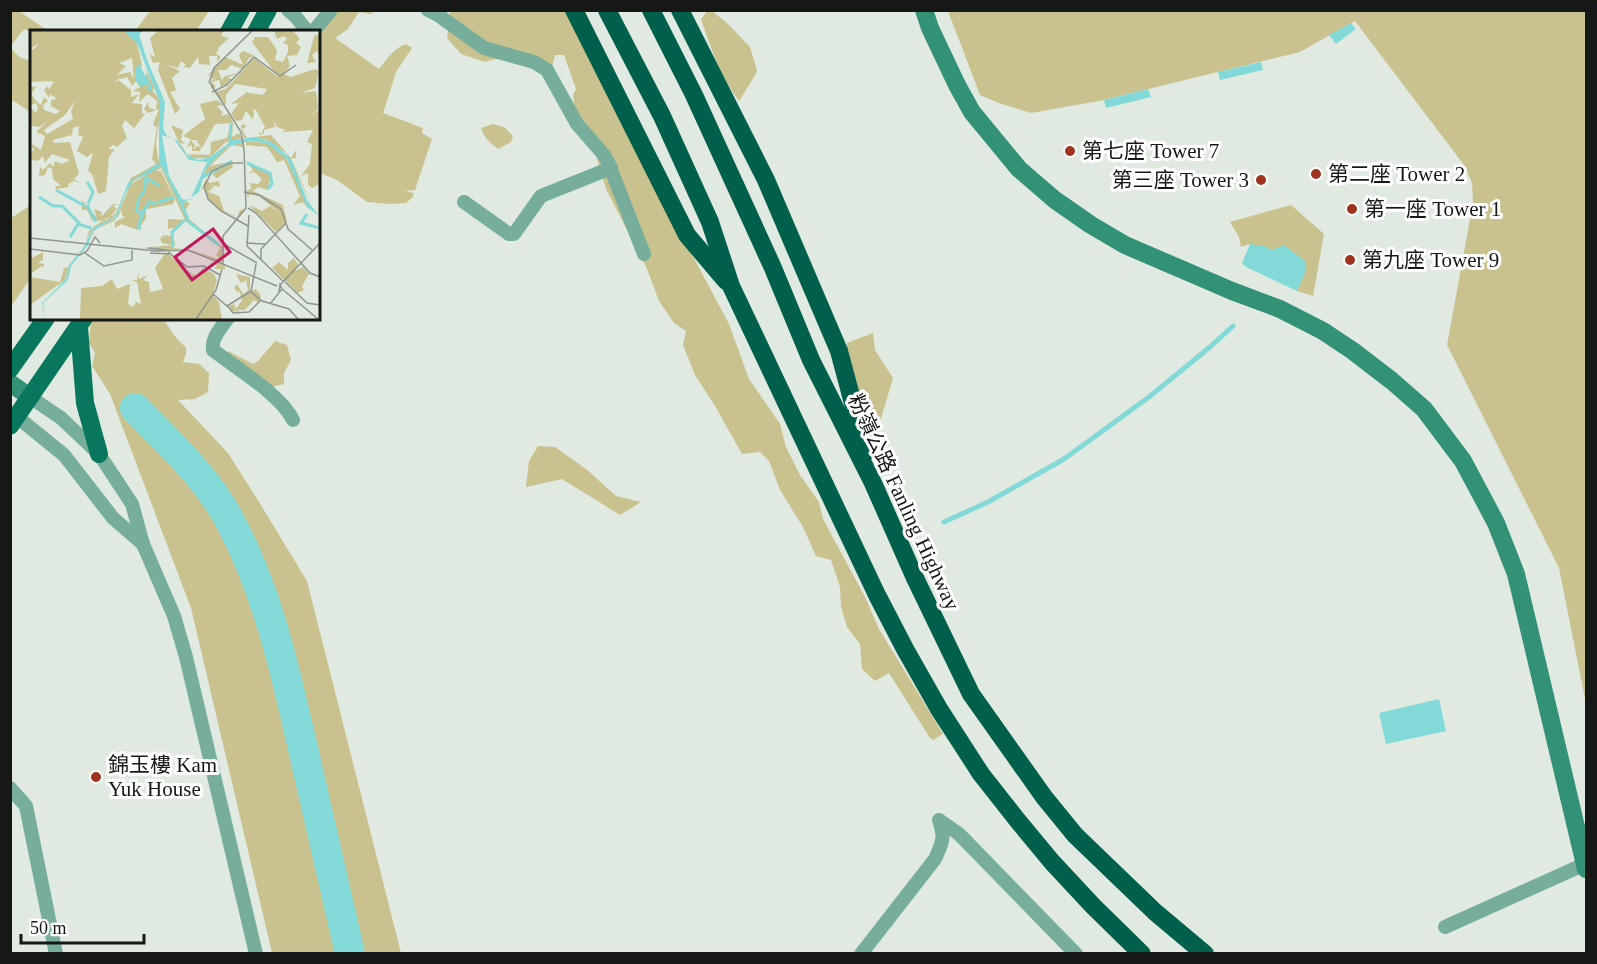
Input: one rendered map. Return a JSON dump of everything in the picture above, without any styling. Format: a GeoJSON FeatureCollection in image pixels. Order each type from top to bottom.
{"type":"FeatureCollection","features":[{"type":"Feature","properties":{"kind":"highway"},"geometry":{"type":"LineString","coordinates":[[574,10],[687,235],[731,286]]}},
{"type":"Feature","properties":{"kind":"highway"},"geometry":{"type":"LineString","coordinates":[[607,10],[662,116],[710,222],[731,286],[877,595],[939,709],[981,774],[1018,821],[1093,906],[1142,954]]}},
{"type":"Feature","properties":{"kind":"highway","name":"粉嶺公路 Fanling Highway"},"geometry":{"type":"LineString","coordinates":[[651,10],[699,105],[811,360],[873,483],[915,578],[971,694],[1044,797],[1076,835],[1155,912],[1205,954]]}},
{"type":"Feature","properties":{"kind":"highway"},"geometry":{"type":"LineString","coordinates":[[680,10],[766,180],[839,351],[873,483]]}},
{"type":"Feature","properties":{"kind":"main road"},"geometry":{"type":"LineString","coordinates":[[230,30],[241,10]]}},
{"type":"Feature","properties":{"kind":"main road"},"geometry":{"type":"LineString","coordinates":[[257,30],[268,10]]}},
{"type":"Feature","properties":{"kind":"main road"},"geometry":{"type":"LineString","coordinates":[[924,10],[930,28],[972,112],[1019,169],[1056,200],[1091,225],[1125,245],[1280,309],[1323,331],[1361,357],[1424,409],[1463,461],[1496,523],[1516,574],[1586,867]]}},
{"type":"Feature","properties":{"kind":"main road"},"geometry":{"type":"LineString","coordinates":[[10,369],[45,320]]}},
{"type":"Feature","properties":{"kind":"main road"},"geometry":{"type":"LineString","coordinates":[[12,418],[30,397],[81,322]]}},
{"type":"Feature","properties":{"kind":"main road"},"geometry":{"type":"LineString","coordinates":[[81,322],[86,403],[99,454]]}},
{"type":"Feature","properties":{"kind":"main road"},"geometry":{"type":"LineString","coordinates":[[10,383],[30,397]]}},
{"type":"Feature","properties":{"kind":"street"},"geometry":{"type":"LineString","coordinates":[[288,10],[306,30]]}},
{"type":"Feature","properties":{"kind":"street"},"geometry":{"type":"LineString","coordinates":[[315,30],[331,10]]}},
{"type":"Feature","properties":{"kind":"street"},"geometry":{"type":"LineString","coordinates":[[428,10],[484,48],[534,62],[547,70],[577,124],[604,154],[644,254]]}},
{"type":"Feature","properties":{"kind":"street"},"geometry":{"type":"LineString","coordinates":[[464,202],[509,234],[514,234],[541,196],[611,168]]}},
{"type":"Feature","properties":{"kind":"street"},"geometry":{"type":"LineString","coordinates":[[227,320],[213,339],[213,350],[279,401],[293,420]]}},
{"type":"Feature","properties":{"kind":"street"},"geometry":{"type":"LineString","coordinates":[[30,397],[61,418],[99,454],[132,504],[143,544],[174,616],[186,657],[256,954]]}},
{"type":"Feature","properties":{"kind":"street"},"geometry":{"type":"LineString","coordinates":[[12,418],[64,455],[113,518],[143,544]]}},
{"type":"Feature","properties":{"kind":"street"},"geometry":{"type":"LineString","coordinates":[[10,788],[26,806],[56,954]]}},
{"type":"Feature","properties":{"kind":"street"},"geometry":{"type":"LineString","coordinates":[[861,954],[935,859],[941,847],[943,835],[939,820],[959,834],[1077,954]]}},
{"type":"Feature","properties":{"kind":"street"},"geometry":{"type":"LineString","coordinates":[[1445,927],[1586,867]]}},
{"type":"Feature","properties":{"kind":"shaded area"},"geometry":{"type":"Polygon","coordinates":[[[11,10],[19,11],[47,30],[30,30],[30,33],[25,29],[11,45],[11,10]]]}},
{"type":"Feature","properties":{"kind":"shaded area"},"geometry":{"type":"Polygon","coordinates":[[[150,11],[209,11],[197,30],[136,30],[150,11]]]}},
{"type":"Feature","properties":{"kind":"shaded area"},"geometry":{"type":"Polygon","coordinates":[[[334,11],[376,11],[370,14],[359,12],[348,29],[335,38],[379,69],[397,49],[406,44],[412,48],[396,72],[383,113],[423,128],[422,133],[432,139],[415,190],[405,191],[414,193],[406,203],[367,202],[337,180],[320,173],[320,35],[334,11]]]}},
{"type":"Feature","properties":{"kind":"shaded area"},"geometry":{"type":"Polygon","coordinates":[[[450,11],[569,11],[632,142],[729,324],[749,379],[780,424],[786,447],[800,475],[819,502],[823,519],[865,597],[879,629],[943,734],[933,740],[930,738],[889,673],[875,681],[862,669],[860,644],[847,627],[841,607],[840,587],[831,560],[816,556],[803,527],[780,490],[769,461],[760,452],[742,454],[695,375],[683,345],[686,331],[674,323],[659,301],[647,269],[606,189],[590,135],[575,112],[573,95],[576,89],[564,55],[555,55],[552,67],[511,59],[485,62],[461,54],[447,38],[450,11]]]}},
{"type":"Feature","properties":{"kind":"shaded area"},"geometry":{"type":"Polygon","coordinates":[[[707,11],[712,11],[727,23],[750,47],[757,70],[739,101],[721,72],[708,41],[701,19],[707,11]]]}},
{"type":"Feature","properties":{"kind":"shaded area"},"geometry":{"type":"Polygon","coordinates":[[[948,11],[1586,11],[1586,704],[1559,568],[1447,345],[1473,203],[1472,183],[1464,165],[1355,21],[1300,52],[1099,101],[1031,113],[980,95],[948,11]]]}},
{"type":"Feature","properties":{"kind":"shaded area"},"geometry":{"type":"Polygon","coordinates":[[[10,47],[19,57],[30,61],[30,112],[11,100],[10,47]]]}},
{"type":"Feature","properties":{"kind":"shaded area"},"geometry":{"type":"Polygon","coordinates":[[[493,124],[504,127],[513,136],[511,142],[498,149],[488,140],[481,128],[493,124]]]}},
{"type":"Feature","properties":{"kind":"shaded area"},"geometry":{"type":"Polygon","coordinates":[[[1291,205],[1324,234],[1313,296],[1297,291],[1305,272],[1272,250],[1250,244],[1241,247],[1239,237],[1230,222],[1291,205]]]}},
{"type":"Feature","properties":{"kind":"shaded area"},"geometry":{"type":"Polygon","coordinates":[[[30,206],[30,279],[11,306],[11,218],[30,206]]]}},
{"type":"Feature","properties":{"kind":"shaded area"},"geometry":{"type":"Polygon","coordinates":[[[91,320],[163,320],[186,347],[183,362],[199,364],[209,373],[208,392],[195,399],[178,400],[228,453],[307,581],[401,953],[272,953],[191,608],[110,394],[92,366],[95,353],[89,343],[91,320]]]}},
{"type":"Feature","properties":{"kind":"shaded area"},"geometry":{"type":"Polygon","coordinates":[[[873,333],[875,350],[893,378],[878,429],[867,422],[843,356],[847,343],[873,333]]]}},
{"type":"Feature","properties":{"kind":"shaded area"},"geometry":{"type":"Polygon","coordinates":[[[275,341],[287,345],[291,360],[284,373],[284,384],[268,388],[225,356],[228,351],[253,364],[275,341]]]}},
{"type":"Feature","properties":{"kind":"shaded area"},"geometry":{"type":"Polygon","coordinates":[[[538,446],[555,447],[586,469],[616,496],[641,502],[620,515],[562,479],[526,487],[529,461],[538,446]]]}},
{"type":"Feature","properties":{"kind":"water"},"geometry":{"type":"Polygon","coordinates":[[[1351,23],[1356,29],[1336,44],[1329,35],[1351,23]]]}},
{"type":"Feature","properties":{"kind":"water"},"geometry":{"type":"Polygon","coordinates":[[[1261,62],[1263,70],[1220,80],[1218,72],[1261,62]]]}},
{"type":"Feature","properties":{"kind":"water"},"geometry":{"type":"Polygon","coordinates":[[[1148,89],[1151,97],[1106,108],[1104,100],[1148,89]]]}},
{"type":"Feature","properties":{"kind":"water"},"geometry":{"type":"Polygon","coordinates":[[[1250,244],[1272,250],[1284,245],[1306,262],[1305,272],[1297,291],[1242,263],[1250,244]]]}},
{"type":"Feature","properties":{"kind":"water"},"geometry":{"type":"Polygon","coordinates":[[[1439,699],[1446,731],[1386,744],[1379,713],[1439,699]]]}},
{"type":"Feature","properties":{"kind":"waterway"},"geometry":{"type":"LineString","coordinates":[[944,522],[988,502],[1064,459],[1149,397],[1233,326]]}},
{"type":"Feature","properties":{"kind":"waterway"},"geometry":{"type":"LineString","coordinates":[[135,408],[188,462],[211,491],[231,523],[255,575],[288,684],[350,954]]}},
{"type":"Feature","properties":{"kind":"place","name":"第七座 Tower 7"},"geometry":{"type":"Point","coordinates":[1070,151]}},
{"type":"Feature","properties":{"kind":"place","name":"第二座 Tower 2"},"geometry":{"type":"Point","coordinates":[1316,174]}},
{"type":"Feature","properties":{"kind":"place","name":"第三座 Tower 3"},"geometry":{"type":"Point","coordinates":[1261,180]}},
{"type":"Feature","properties":{"kind":"place","name":"第一座 Tower 1"},"geometry":{"type":"Point","coordinates":[1352,209]}},
{"type":"Feature","properties":{"kind":"place","name":"第九座 Tower 9"},"geometry":{"type":"Point","coordinates":[1350,260]}},
{"type":"Feature","properties":{"kind":"place","name":"錦玉樓 Kam Yuk House"},"geometry":{"type":"Point","coordinates":[96,777]}}]}
